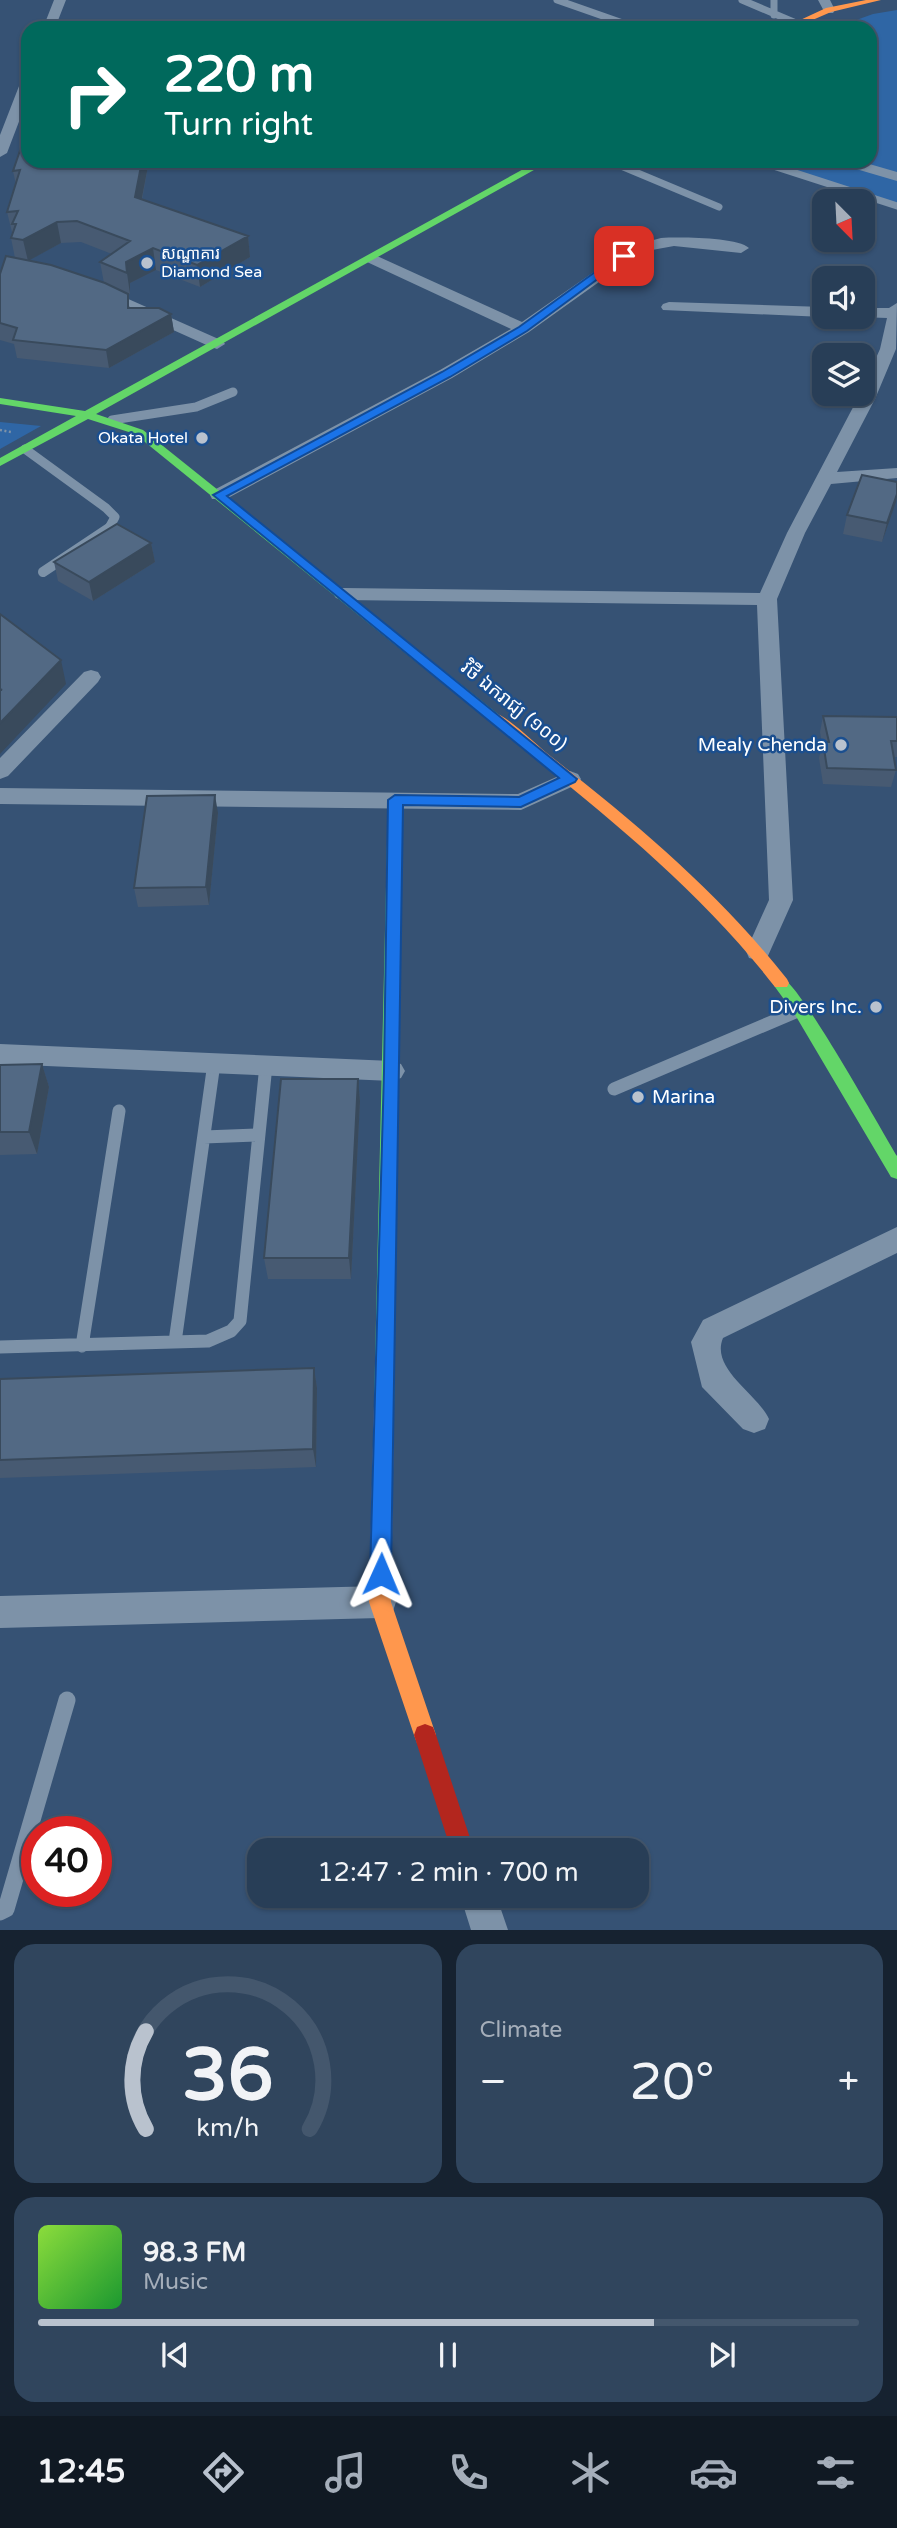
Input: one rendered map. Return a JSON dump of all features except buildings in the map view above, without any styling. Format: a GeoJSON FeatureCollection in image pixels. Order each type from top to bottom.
{"type":"FeatureCollection","features":[{"type":"Feature","properties":{"kind":"street"},"geometry":{"type":"LineString","coordinates":[[52,21],[60,0]]}},
{"type":"Feature","properties":{"kind":"street"},"geometry":{"type":"LineString","coordinates":[[799,21],[826,5],[877,0]]}},
{"type":"Feature","properties":{"kind":"street"},"geometry":{"type":"LineString","coordinates":[[0,153],[21,115]]}},
{"type":"Feature","properties":{"kind":"street"},"geometry":{"type":"LineString","coordinates":[[0,463],[372,260],[533,168]]}},
{"type":"Feature","properties":{"kind":"street"},"geometry":{"type":"LineString","coordinates":[[867,168],[897,177]]}},
{"type":"Feature","properties":{"kind":"street"},"geometry":{"type":"LineString","coordinates":[[219,495],[446,374],[523,329],[611,264],[648,243],[741,248]]}},
{"type":"Feature","properties":{"kind":"street"},"geometry":{"type":"LineString","coordinates":[[372,260],[523,329]]}},
{"type":"Feature","properties":{"kind":"street"},"geometry":{"type":"LineString","coordinates":[[80,284],[217,344]]}},
{"type":"Feature","properties":{"kind":"street"},"geometry":{"type":"LineString","coordinates":[[669,307],[812,312]]}},
{"type":"Feature","properties":{"kind":"street"},"geometry":{"type":"LineString","coordinates":[[758,951],[781,900],[767,599],[888,349],[896,310],[875,312]]}},
{"type":"Feature","properties":{"kind":"street","name":"វិថី ឯករាជ្យ (១០០)"},"geometry":{"type":"LineString","coordinates":[[0,401],[43,406],[112,420],[139,432],[343,594],[670,863],[758,951],[800,1009],[897,1172]]}},
{"type":"Feature","properties":{"kind":"street"},"geometry":{"type":"LineString","coordinates":[[823,479],[897,473]]}},
{"type":"Feature","properties":{"kind":"street"},"geometry":{"type":"LineString","coordinates":[[343,594],[767,599]]}},
{"type":"Feature","properties":{"kind":"street"},"geometry":{"type":"LineString","coordinates":[[0,771],[91,677]]}},
{"type":"Feature","properties":{"kind":"street"},"geometry":{"type":"LineString","coordinates":[[0,796],[521,802],[570,779]]}},
{"type":"Feature","properties":{"kind":"street"},"geometry":{"type":"LineString","coordinates":[[395,800],[380,1602],[459,1838]]}},
{"type":"Feature","properties":{"kind":"street"},"geometry":{"type":"LineString","coordinates":[[0,1054],[392,1071]]}},
{"type":"Feature","properties":{"kind":"street"},"geometry":{"type":"LineString","coordinates":[[754,1419],[713,1377],[706,1342],[713,1329],[897,1239]]}},
{"type":"Feature","properties":{"kind":"street"},"geometry":{"type":"LineString","coordinates":[[0,1612],[380,1602]]}},
{"type":"Feature","properties":{"kind":"street"},"geometry":{"type":"LineString","coordinates":[[482,1908],[490,1930]]}},
{"type":"Feature","properties":{"kind":"lane"},"geometry":{"type":"LineString","coordinates":[[556,0],[617,21]]}},
{"type":"Feature","properties":{"kind":"lane"},"geometry":{"type":"LineString","coordinates":[[742,0],[783,21]]}},
{"type":"Feature","properties":{"kind":"lane"},"geometry":{"type":"LineString","coordinates":[[774,0],[774,15]]}},
{"type":"Feature","properties":{"kind":"lane"},"geometry":{"type":"LineString","coordinates":[[626,168],[719,207]]}},
{"type":"Feature","properties":{"kind":"lane"},"geometry":{"type":"LineString","coordinates":[[780,168],[897,206]]}},
{"type":"Feature","properties":{"kind":"lane"},"geometry":{"type":"LineString","coordinates":[[112,420],[196,407],[233,392]]}},
{"type":"Feature","properties":{"kind":"lane"},"geometry":{"type":"LineString","coordinates":[[25,449],[115,517],[112,526],[43,572]]}},
{"type":"Feature","properties":{"kind":"lane"},"geometry":{"type":"LineString","coordinates":[[614,1089],[800,1009]]}},
{"type":"Feature","properties":{"kind":"lane"},"geometry":{"type":"LineString","coordinates":[[175,1342],[214,1063]]}},
{"type":"Feature","properties":{"kind":"lane"},"geometry":{"type":"LineString","coordinates":[[0,1347],[208,1341],[231,1331],[240,1321],[266,1065]]}},
{"type":"Feature","properties":{"kind":"lane"},"geometry":{"type":"LineString","coordinates":[[82,1346],[119,1111]]}},
{"type":"Feature","properties":{"kind":"lane"},"geometry":{"type":"LineString","coordinates":[[204,1137],[258,1135]]}},
{"type":"Feature","properties":{"kind":"lane"},"geometry":{"type":"LineString","coordinates":[[0,1912],[6,1909],[67,1700]]}},
{"type":"Feature","properties":{"kind":"shaded area"},"geometry":{"type":"Polygon","coordinates":[[[897,10],[897,203],[875,196],[875,189],[852,189],[784,168],[877,168],[877,21],[854,21],[897,10]]]}},
{"type":"Feature","properties":{"kind":"shaded area"},"geometry":{"type":"Polygon","coordinates":[[[0,422],[41,426],[0,449],[0,422]]]}},
{"type":"Feature","properties":{"kind":"traffic: fast"},"geometry":{"type":"LineString","coordinates":[[0,463],[532,168]]}},
{"type":"Feature","properties":{"kind":"traffic: fast"},"geometry":{"type":"LineString","coordinates":[[0,401],[88,415],[139,432],[493,717]]}},
{"type":"Feature","properties":{"kind":"traffic: fast"},"geometry":{"type":"LineString","coordinates":[[384,1406],[395,800]]}},
{"type":"Feature","properties":{"kind":"traffic: fast"},"geometry":{"type":"LineString","coordinates":[[781,983],[800,1009],[897,1172]]}},
{"type":"Feature","properties":{"kind":"traffic: slow"},"geometry":{"type":"LineString","coordinates":[[803,21],[829,10],[877,0]]}},
{"type":"Feature","properties":{"kind":"traffic: slow"},"geometry":{"type":"LineString","coordinates":[[493,717],[608,809],[683,874],[751,944],[781,983]]}},
{"type":"Feature","properties":{"kind":"traffic: slow"},"geometry":{"type":"LineString","coordinates":[[384,1406],[380,1602],[425,1735]]}},
{"type":"Feature","properties":{"kind":"traffic: jam"},"geometry":{"type":"LineString","coordinates":[[425,1735],[459,1838]]}},
{"type":"Feature","properties":{"kind":"place","name":"សណ្ឋាគារ Diamond Sea"},"geometry":{"type":"Point","coordinates":[147,263]}},
{"type":"Feature","properties":{"kind":"place","name":"Okata Hotel"},"geometry":{"type":"Point","coordinates":[202,438]}},
{"type":"Feature","properties":{"kind":"place","name":"Mealy Chenda"},"geometry":{"type":"Point","coordinates":[841,745]}},
{"type":"Feature","properties":{"kind":"place","name":"Divers Inc."},"geometry":{"type":"Point","coordinates":[876,1007]}},
{"type":"Feature","properties":{"kind":"place","name":"Marina"},"geometry":{"type":"Point","coordinates":[638,1097]}},
{"type":"Feature","properties":{"kind":"route"},"geometry":{"type":"LineString","coordinates":[[381,1574],[395,800],[521,802],[570,779],[219,495],[446,374],[523,329],[624,256]]}}]}
